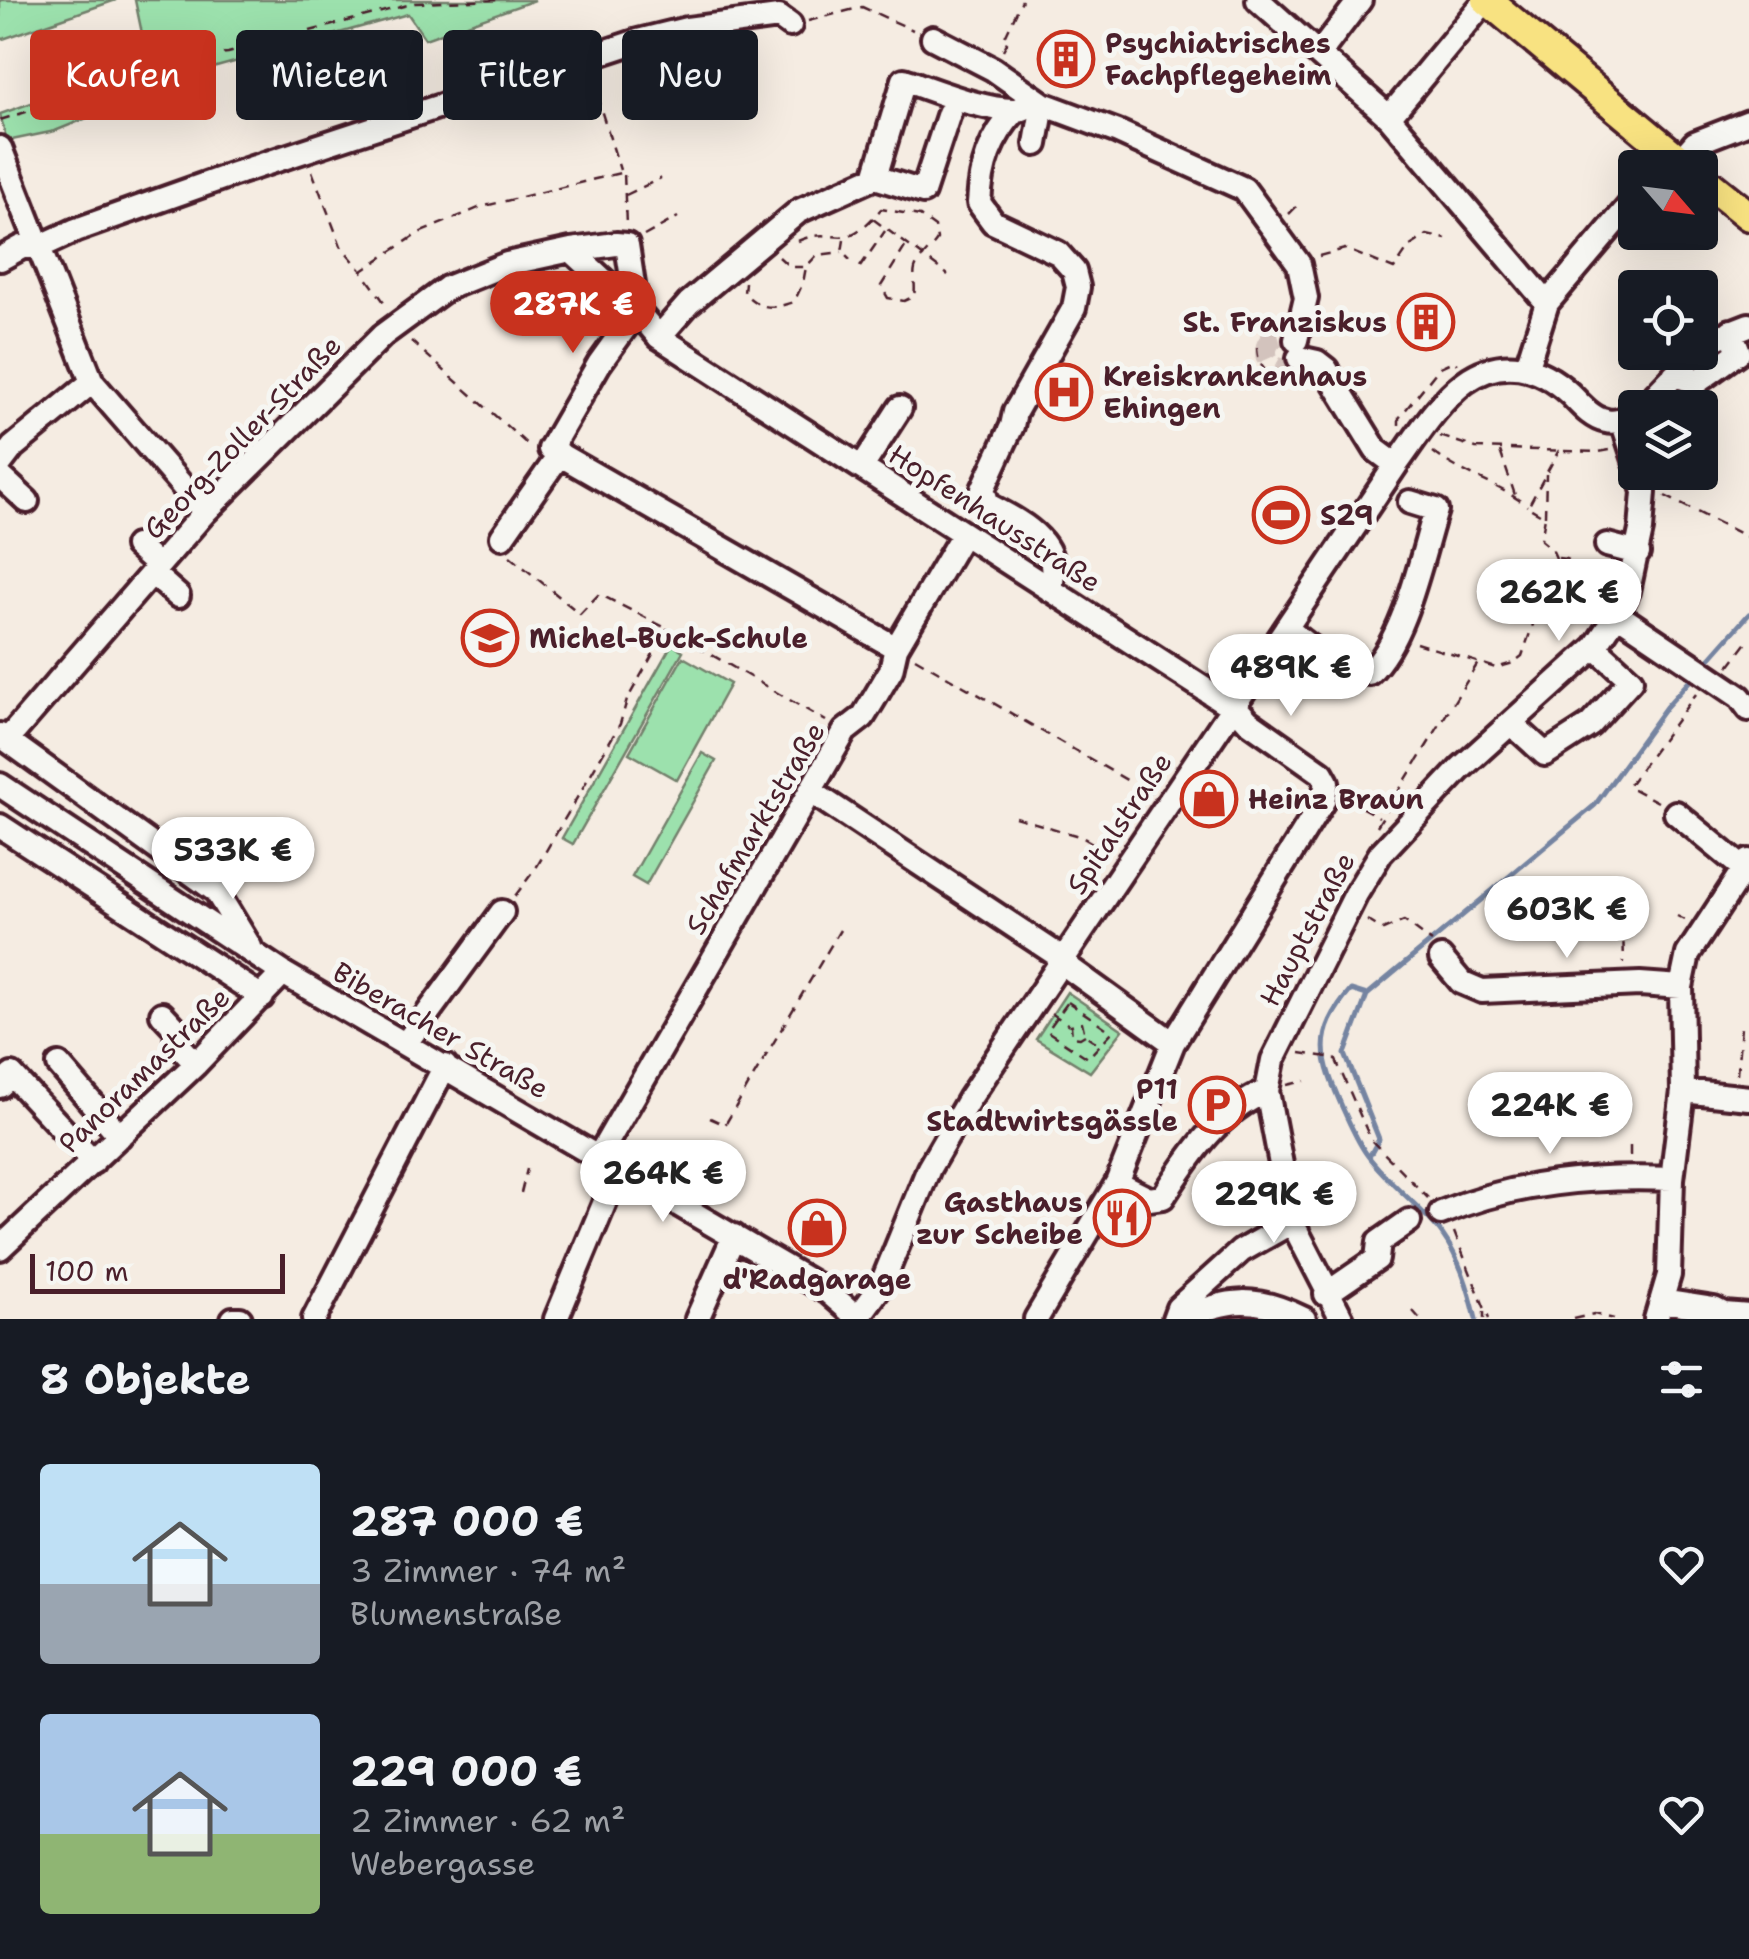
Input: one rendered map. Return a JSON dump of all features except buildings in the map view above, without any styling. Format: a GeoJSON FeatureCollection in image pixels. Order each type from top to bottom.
{"type":"FeatureCollection","features":[{"type":"Feature","properties":{"kind":"main road"},"geometry":{"type":"LineString","coordinates":[[1487,0],[1668,150]]}},
{"type":"Feature","properties":{"kind":"main road"},"geometry":{"type":"LineString","coordinates":[[1718,191],[1749,216]]}},
{"type":"Feature","properties":{"kind":"street"},"geometry":{"type":"LineString","coordinates":[[1258,0],[1389,117],[1547,302]]}},
{"type":"Feature","properties":{"kind":"street"},"geometry":{"type":"LineString","coordinates":[[1319,54],[1360,0]]}},
{"type":"Feature","properties":{"kind":"street"},"geometry":{"type":"LineString","coordinates":[[1389,117],[1487,0]]}},
{"type":"Feature","properties":{"kind":"street"},"geometry":{"type":"LineString","coordinates":[[602,52],[647,38],[722,23],[778,16],[790,26]]}},
{"type":"Feature","properties":{"kind":"street"},"geometry":{"type":"LineString","coordinates":[[933,38],[993,69],[1043,104],[1118,132],[1244,189],[1299,264],[1306,298],[1298,359],[1317,362],[1326,369],[1376,450],[1396,466]]}},
{"type":"Feature","properties":{"kind":"street"},"geometry":{"type":"LineString","coordinates":[[875,177],[904,80],[1015,111],[1043,104]]}},
{"type":"Feature","properties":{"kind":"street"},"geometry":{"type":"LineString","coordinates":[[1036,144],[1043,104]]}},
{"type":"Feature","properties":{"kind":"street"},"geometry":{"type":"LineString","coordinates":[[0,259],[22,247],[39,247],[119,214],[443,106]]}},
{"type":"Feature","properties":{"kind":"street"},"geometry":{"type":"LineString","coordinates":[[1015,111],[996,132],[980,174],[979,203],[994,222],[1058,253],[1074,271],[1078,287],[1074,308],[1015,412],[983,490],[988,506],[1022,523],[1047,546],[1054,574],[1050,590]]}},
{"type":"Feature","properties":{"kind":"street"},"geometry":{"type":"LineString","coordinates":[[659,337],[690,303],[799,211],[875,177],[922,192],[949,112]]}},
{"type":"Feature","properties":{"kind":"street"},"geometry":{"type":"LineString","coordinates":[[1694,150],[1695,143],[1749,122]]}},
{"type":"Feature","properties":{"kind":"street"},"geometry":{"type":"LineString","coordinates":[[0,150],[92,382],[205,512]]}},
{"type":"Feature","properties":{"kind":"street"},"geometry":{"type":"LineString","coordinates":[[1618,219],[1547,302],[1527,366],[1551,379],[1592,415],[1608,422],[1618,419]]}},
{"type":"Feature","properties":{"kind":"street"},"geometry":{"type":"LineString","coordinates":[[502,536],[555,452],[599,364],[637,311],[627,244]]}},
{"type":"Feature","properties":{"kind":"street","name":"Georg-Zoller-Straße"},"geometry":{"type":"LineString","coordinates":[[4,738],[205,512],[395,326],[447,288],[506,264],[571,250],[627,244]]}},
{"type":"Feature","properties":{"kind":"street"},"geometry":{"type":"LineString","coordinates":[[571,250],[637,311]]}},
{"type":"Feature","properties":{"kind":"street","name":"Hopfenhausstraße"},"geometry":{"type":"LineString","coordinates":[[637,311],[659,337],[1050,590],[1178,665],[1325,781]]}},
{"type":"Feature","properties":{"kind":"street"},"geometry":{"type":"LineString","coordinates":[[1674,375],[1697,382],[1739,352],[1740,328]]}},
{"type":"Feature","properties":{"kind":"street","name":"Spitalstraße"},"geometry":{"type":"LineString","coordinates":[[858,1318],[882,1286],[929,1168],[946,1136],[1396,466],[1426,444],[1465,382],[1492,369],[1527,366]]}},
{"type":"Feature","properties":{"kind":"street"},"geometry":{"type":"LineString","coordinates":[[1660,390],[1679,370]]}},
{"type":"Feature","properties":{"kind":"street"},"geometry":{"type":"LineString","coordinates":[[0,464],[14,447],[92,382]]}},
{"type":"Feature","properties":{"kind":"street"},"geometry":{"type":"LineString","coordinates":[[862,467],[900,408]]}},
{"type":"Feature","properties":{"kind":"street"},"geometry":{"type":"LineString","coordinates":[[555,452],[896,648]]}},
{"type":"Feature","properties":{"kind":"street","name":"Hauptstraße"},"geometry":{"type":"LineString","coordinates":[[1342,1319],[1292,1222],[1267,1091],[1273,1060],[1382,852],[1460,770],[1595,647],[1617,614],[1638,553],[1641,490]]}},
{"type":"Feature","properties":{"kind":"street"},"geometry":{"type":"LineString","coordinates":[[1286,628],[1354,673],[1369,674],[1384,660],[1395,638],[1436,510],[1410,502]]}},
{"type":"Feature","properties":{"kind":"street","name":"Schafmarktstraße"},"geometry":{"type":"LineString","coordinates":[[556,1319],[603,1229],[609,1162],[810,791],[844,732],[864,717],[891,670],[896,648],[963,534]]}},
{"type":"Feature","properties":{"kind":"street"},"geometry":{"type":"LineString","coordinates":[[1608,545],[1638,553]]}},
{"type":"Feature","properties":{"kind":"street"},"geometry":{"type":"LineString","coordinates":[[136,546],[178,596]]}},
{"type":"Feature","properties":{"kind":"street"},"geometry":{"type":"LineString","coordinates":[[1617,614],[1740,697],[1749,709]]}},
{"type":"Feature","properties":{"kind":"street"},"geometry":{"type":"LineString","coordinates":[[1511,723],[1544,754],[1590,724],[1631,680],[1595,647]]}},
{"type":"Feature","properties":{"kind":"street"},"geometry":{"type":"LineString","coordinates":[[4,738],[216,892],[255,954]]}},
{"type":"Feature","properties":{"kind":"street"},"geometry":{"type":"LineString","coordinates":[[1036,1319],[1117,1183],[1174,1044],[1323,801],[1325,781]]}},
{"type":"Feature","properties":{"kind":"street","name":"Biberacher Straße"},"geometry":{"type":"LineString","coordinates":[[0,785],[283,973],[828,1292],[858,1318]]}},
{"type":"Feature","properties":{"kind":"street"},"geometry":{"type":"LineString","coordinates":[[810,791],[1062,958],[1072,970],[1174,1044]]}},
{"type":"Feature","properties":{"kind":"street"},"geometry":{"type":"LineString","coordinates":[[1676,812],[1746,865],[1688,954],[1681,987],[1682,1090],[1672,1180],[1669,1275],[1659,1310],[1680,1306],[1749,1316]]}},
{"type":"Feature","properties":{"kind":"street"},"geometry":{"type":"LineString","coordinates":[[0,826],[262,997]]}},
{"type":"Feature","properties":{"kind":"street"},"geometry":{"type":"LineString","coordinates":[[201,919],[206,901],[204,882]]}},
{"type":"Feature","properties":{"kind":"street"},"geometry":{"type":"LineString","coordinates":[[406,1044],[502,912]]}},
{"type":"Feature","properties":{"kind":"street"},"geometry":{"type":"LineString","coordinates":[[1438,951],[1461,982],[1482,991],[1626,984],[1681,987]]}},
{"type":"Feature","properties":{"kind":"street","name":"Panoramastraße"},"geometry":{"type":"LineString","coordinates":[[0,1248],[196,1064],[283,973]]}},
{"type":"Feature","properties":{"kind":"street"},"geometry":{"type":"LineString","coordinates":[[162,1014],[177,1030],[176,1042],[196,1064]]}},
{"type":"Feature","properties":{"kind":"street"},"geometry":{"type":"LineString","coordinates":[[59,1065],[120,1136]]}},
{"type":"Feature","properties":{"kind":"street"},"geometry":{"type":"LineString","coordinates":[[314,1319],[445,1066]]}},
{"type":"Feature","properties":{"kind":"street"},"geometry":{"type":"LineString","coordinates":[[0,1086],[12,1076],[92,1162]]}},
{"type":"Feature","properties":{"kind":"street"},"geometry":{"type":"LineString","coordinates":[[1682,1090],[1742,1097]]}},
{"type":"Feature","properties":{"kind":"street"},"geometry":{"type":"LineString","coordinates":[[1117,1183],[1149,1198],[1163,1197],[1189,1156],[1240,1102],[1267,1091]]}},
{"type":"Feature","properties":{"kind":"street"},"geometry":{"type":"LineString","coordinates":[[1442,1213],[1564,1180],[1672,1180]]}},
{"type":"Feature","properties":{"kind":"street"},"geometry":{"type":"LineString","coordinates":[[1326,1294],[1378,1259],[1379,1242],[1409,1221]]}},
{"type":"Feature","properties":{"kind":"street"},"geometry":{"type":"LineString","coordinates":[[1292,1222],[1241,1251],[1178,1308],[1178,1319],[1232,1301],[1270,1305],[1304,1319]]}},
{"type":"Feature","properties":{"kind":"street"},"geometry":{"type":"LineString","coordinates":[[696,1319],[734,1236]]}},
{"type":"Feature","properties":{"kind":"path"},"geometry":{"type":"LineString","coordinates":[[0,120],[120,83],[176,58],[228,52],[415,2],[504,0]]}},
{"type":"Feature","properties":{"kind":"path"},"geometry":{"type":"LineString","coordinates":[[993,69],[1022,0]]}},
{"type":"Feature","properties":{"kind":"path"},"geometry":{"type":"LineString","coordinates":[[790,26],[862,6],[933,38]]}},
{"type":"Feature","properties":{"kind":"path"},"geometry":{"type":"LineString","coordinates":[[602,115],[620,172]]}},
{"type":"Feature","properties":{"kind":"path"},"geometry":{"type":"LineString","coordinates":[[311,150],[315,160],[309,162],[341,246],[384,302]]}},
{"type":"Feature","properties":{"kind":"path"},"geometry":{"type":"LineString","coordinates":[[362,271],[419,234],[481,207],[620,172],[624,172],[627,244],[678,218]]}},
{"type":"Feature","properties":{"kind":"path"},"geometry":{"type":"LineString","coordinates":[[624,196],[661,178]]}},
{"type":"Feature","properties":{"kind":"path"},"geometry":{"type":"LineString","coordinates":[[789,244],[808,236],[844,239],[860,232],[881,209],[920,216],[934,227],[937,240],[914,273],[914,296],[904,301],[888,298],[882,286],[908,244]]}},
{"type":"Feature","properties":{"kind":"path"},"geometry":{"type":"LineString","coordinates":[[872,219],[948,274]]}},
{"type":"Feature","properties":{"kind":"path"},"geometry":{"type":"LineString","coordinates":[[860,267],[886,229]]}},
{"type":"Feature","properties":{"kind":"path"},"geometry":{"type":"LineString","coordinates":[[1299,264],[1345,248],[1394,269],[1409,246],[1427,235],[1446,238]]}},
{"type":"Feature","properties":{"kind":"path"},"geometry":{"type":"LineString","coordinates":[[842,252],[844,239]]}},
{"type":"Feature","properties":{"kind":"path"},"geometry":{"type":"LineString","coordinates":[[842,252],[850,260]]}},
{"type":"Feature","properties":{"kind":"path"},"geometry":{"type":"LineString","coordinates":[[745,274],[744,293],[757,306],[772,308],[794,302],[806,268],[816,256],[842,252]]}},
{"type":"Feature","properties":{"kind":"path"},"geometry":{"type":"LineString","coordinates":[[778,256],[790,268],[806,268]]}},
{"type":"Feature","properties":{"kind":"path"},"geometry":{"type":"LineString","coordinates":[[395,326],[540,455],[555,452]]}},
{"type":"Feature","properties":{"kind":"path"},"geometry":{"type":"LineString","coordinates":[[1257,347],[1260,364],[1278,378],[1298,359]]}},
{"type":"Feature","properties":{"kind":"path"},"geometry":{"type":"LineString","coordinates":[[1545,518],[1515,497],[1451,466],[1426,444],[1439,436],[1476,448],[1618,452]]}},
{"type":"Feature","properties":{"kind":"path"},"geometry":{"type":"LineString","coordinates":[[1500,448],[1515,497]]}},
{"type":"Feature","properties":{"kind":"path"},"geometry":{"type":"LineString","coordinates":[[1528,507],[1559,450]]}},
{"type":"Feature","properties":{"kind":"path"},"geometry":{"type":"LineString","coordinates":[[1395,638],[1496,668],[1514,663],[1528,646],[1556,558],[1552,548],[1540,540],[1546,474]]}},
{"type":"Feature","properties":{"kind":"path"},"geometry":{"type":"LineString","coordinates":[[1654,490],[1749,538]]}},
{"type":"Feature","properties":{"kind":"path"},"geometry":{"type":"LineString","coordinates":[[502,536],[496,544],[580,614],[599,594],[844,732]]}},
{"type":"Feature","properties":{"kind":"path"},"geometry":{"type":"LineString","coordinates":[[1556,558],[1566,559],[1628,591]]}},
{"type":"Feature","properties":{"kind":"path"},"geometry":{"type":"LineString","coordinates":[[502,912],[555,836],[620,724],[628,700],[667,629]]}},
{"type":"Feature","properties":{"kind":"path"},"geometry":{"type":"LineString","coordinates":[[1676,812],[1628,786],[1706,675],[1749,640]]}},
{"type":"Feature","properties":{"kind":"path"},"geometry":{"type":"LineString","coordinates":[[896,648],[1169,804]]}},
{"type":"Feature","properties":{"kind":"path"},"geometry":{"type":"LineString","coordinates":[[1325,781],[1380,818]]}},
{"type":"Feature","properties":{"kind":"path"},"geometry":{"type":"LineString","coordinates":[[1015,816],[1082,838],[1127,864]]}},
{"type":"Feature","properties":{"kind":"path"},"geometry":{"type":"LineString","coordinates":[[1349,909],[1383,930],[1404,920],[1438,951]]}},
{"type":"Feature","properties":{"kind":"path"},"geometry":{"type":"LineString","coordinates":[[1622,925],[1626,984]]}},
{"type":"Feature","properties":{"kind":"path"},"geometry":{"type":"LineString","coordinates":[[710,1118],[725,1125],[840,930]]}},
{"type":"Feature","properties":{"kind":"path"},"geometry":{"type":"LineString","coordinates":[[1068,1002],[1088,1016],[1112,1032],[1088,1058],[1048,1032],[1068,1002]]}},
{"type":"Feature","properties":{"kind":"path"},"geometry":{"type":"LineString","coordinates":[[1052,1013],[1070,1026]]}},
{"type":"Feature","properties":{"kind":"path"},"geometry":{"type":"LineString","coordinates":[[1082,1023],[1088,1016]]}},
{"type":"Feature","properties":{"kind":"path"},"geometry":{"type":"LineString","coordinates":[[1070,1026],[1082,1023]]}},
{"type":"Feature","properties":{"kind":"path"},"geometry":{"type":"LineString","coordinates":[[1082,1023],[1085,1035],[1100,1045]]}},
{"type":"Feature","properties":{"kind":"path"},"geometry":{"type":"LineString","coordinates":[[1070,1026],[1074,1038]]}},
{"type":"Feature","properties":{"kind":"path"},"geometry":{"type":"LineString","coordinates":[[1740,1027],[1742,1097]]}},
{"type":"Feature","properties":{"kind":"path"},"geometry":{"type":"LineString","coordinates":[[1068,1045],[1085,1035]]}},
{"type":"Feature","properties":{"kind":"path"},"geometry":{"type":"LineString","coordinates":[[1310,1057],[1336,1058],[1371,1140],[1381,1150]]}},
{"type":"Feature","properties":{"kind":"path"},"geometry":{"type":"LineString","coordinates":[[521,1194],[527,1170]]}},
{"type":"Feature","properties":{"kind":"path"},"geometry":{"type":"LineString","coordinates":[[1413,1311],[1420,1319]]}},
{"type":"Feature","properties":{"kind":"path"},"geometry":{"type":"LineString","coordinates":[[1484,1319],[1482,1312],[1486,1311]]}},
{"type":"Feature","properties":{"kind":"path"},"geometry":{"type":"LineString","coordinates":[[1574,1319],[1594,1314],[1614,1319]]}},
{"type":"Feature","properties":{"kind":"green space"},"geometry":{"type":"Polygon","coordinates":[[[0,0],[116,0],[0,40],[0,0]]]}},
{"type":"Feature","properties":{"kind":"green space"},"geometry":{"type":"Polygon","coordinates":[[[135,0],[535,0],[425,39],[423,30],[419,30],[408,14],[350,30],[236,30],[236,62],[216,67],[216,30],[141,30],[135,0]]]}},
{"type":"Feature","properties":{"kind":"green space"},"geometry":{"type":"Polygon","coordinates":[[[30,103],[30,120],[82,120],[55,131],[7,141],[0,114],[30,103]]]}},
{"type":"Feature","properties":{"kind":"green space"},"geometry":{"type":"Polygon","coordinates":[[[672,644],[683,651],[573,844],[562,838],[672,644]]]}},
{"type":"Feature","properties":{"kind":"green space"},"geometry":{"type":"Polygon","coordinates":[[[683,657],[730,684],[677,780],[629,753],[683,657]]]}},
{"type":"Feature","properties":{"kind":"green space"},"geometry":{"type":"Polygon","coordinates":[[[702,753],[716,761],[646,885],[632,877],[702,753]]]}},
{"type":"Feature","properties":{"kind":"green space"},"geometry":{"type":"Polygon","coordinates":[[[1067,992],[1123,1030],[1090,1072],[1036,1039],[1067,992]]]}},
{"type":"Feature","properties":{"kind":"waterway"},"geometry":{"type":"LineString","coordinates":[[1703,666],[1749,614]]}},
{"type":"Feature","properties":{"kind":"waterway"},"geometry":{"type":"LineString","coordinates":[[1476,1319],[1463,1275],[1442,1234],[1364,1151],[1343,1109],[1329,1076],[1324,1048],[1330,1021],[1351,990],[1367,995],[1595,805],[1666,707],[1695,675]]}},
{"type":"Feature","properties":{"kind":"waterway"},"geometry":{"type":"LineString","coordinates":[[1367,995],[1345,1054],[1379,1139],[1369,1157]]}},
{"type":"Feature","properties":{"kind":"tunnel"},"geometry":{"type":"LineString","coordinates":[[1283,335],[1295,340],[1300,352],[1295,364],[1283,369],[1271,364],[1266,352],[1271,340],[1283,335]]}},
{"type":"Feature","properties":{"kind":"place","name":"Psychiatrisches Fachpflegeheim"},"geometry":{"type":"Point","coordinates":[1066,59]}},
{"type":"Feature","properties":{"kind":"place","name":"St. Franziskus"},"geometry":{"type":"Point","coordinates":[1426,322]}},
{"type":"Feature","properties":{"kind":"place","name":"Kreiskrankenhaus Ehingen"},"geometry":{"type":"Point","coordinates":[1064,392]}},
{"type":"Feature","properties":{"kind":"place","name":"S29"},"geometry":{"type":"Point","coordinates":[1281,515]}},
{"type":"Feature","properties":{"kind":"place","name":"Michel-Buck-Schule"},"geometry":{"type":"Point","coordinates":[490,638]}},
{"type":"Feature","properties":{"kind":"place","name":"Heinz Braun"},"geometry":{"type":"Point","coordinates":[1209,799]}},
{"type":"Feature","properties":{"kind":"place","name":"P11 Stadtwirtsgässle"},"geometry":{"type":"Point","coordinates":[1217,1105]}},
{"type":"Feature","properties":{"kind":"place","name":"Gasthaus zur Scheibe"},"geometry":{"type":"Point","coordinates":[1122,1218]}},
{"type":"Feature","properties":{"kind":"place","name":"d'Radgarage"},"geometry":{"type":"Point","coordinates":[817,1228]}}]}
